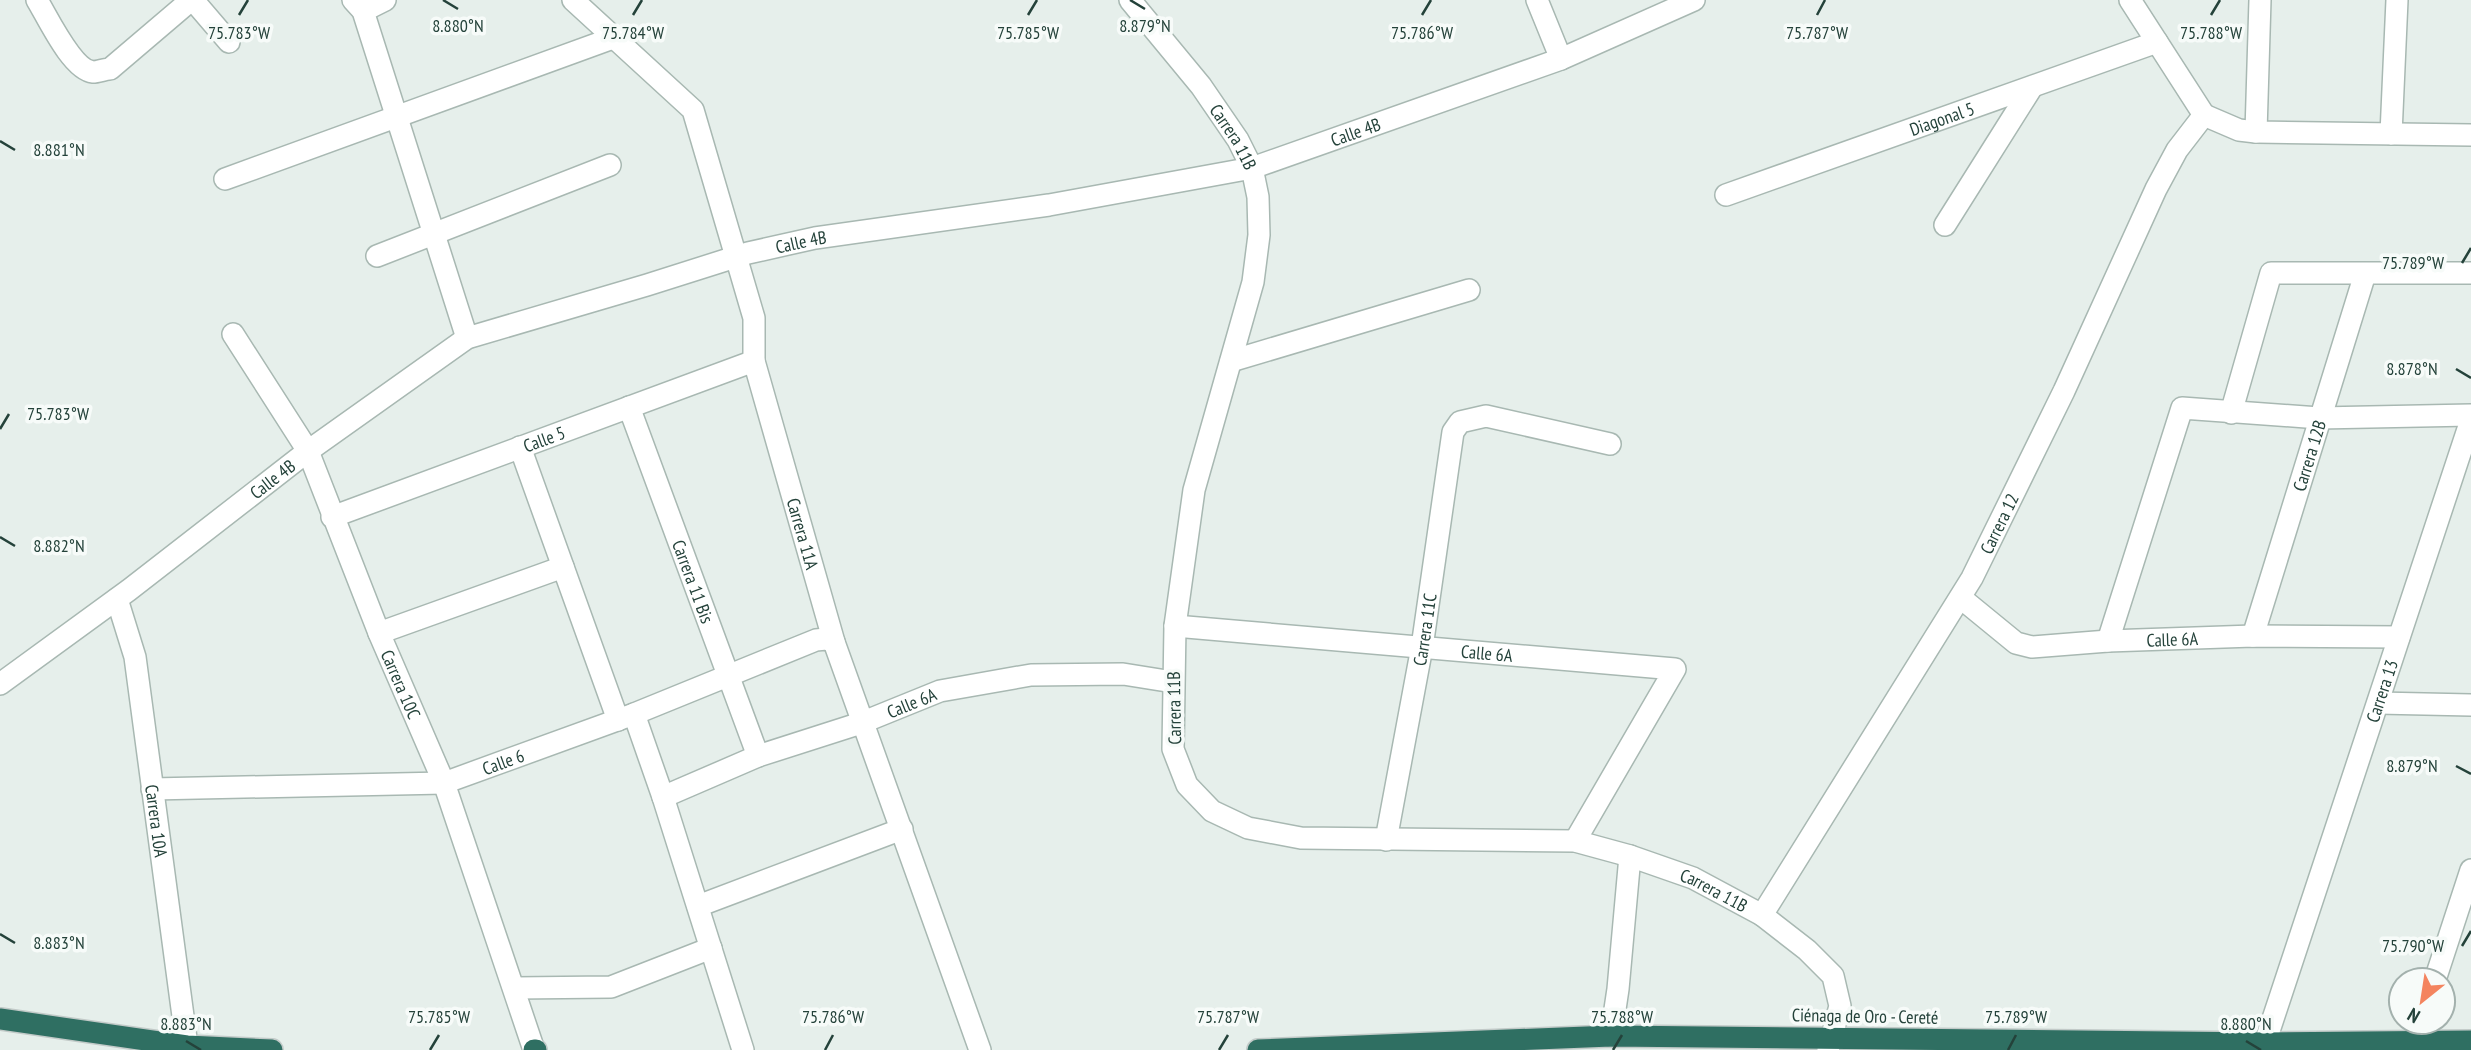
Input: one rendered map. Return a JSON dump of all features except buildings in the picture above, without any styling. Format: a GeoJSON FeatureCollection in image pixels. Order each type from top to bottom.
{"type":"FeatureCollection","features":[{"type":"Feature","properties":{"kind":"highway"},"geometry":{"type":"LineString","coordinates":[[0,1019],[187,1046],[272,1050]]}},
{"type":"Feature","properties":{"kind":"highway","name":"Ciénaga de Oro - Cereté"},"geometry":{"type":"LineString","coordinates":[[1258,1050],[1611,1036],[1831,1044],[2264,1043],[2360,1046],[2401,1036]]}},
{"type":"Feature","properties":{"kind":"highway","name":"Ciénaga de Oro - Cereté"},"geometry":{"type":"LineString","coordinates":[[2442,1036],[2471,1041]]}},
{"type":"Feature","properties":{"kind":"street"},"geometry":{"type":"LineString","coordinates":[[37,0],[71,56],[80,67],[93,72],[110,69],[192,0],[229,42]]}},
{"type":"Feature","properties":{"kind":"street"},"geometry":{"type":"LineString","coordinates":[[385,0],[358,6],[467,338]]}},
{"type":"Feature","properties":{"kind":"street","name":"Carrera 11A"},"geometry":{"type":"LineString","coordinates":[[573,0],[693,110],[754,318],[754,361],[834,642],[980,1050]]}},
{"type":"Feature","properties":{"kind":"street","name":"Carrera 11B"},"geometry":{"type":"LineString","coordinates":[[1130,0],[1201,86],[1238,140],[1252,169],[1258,197],[1259,235],[1253,282],[1194,490],[1175,626],[1173,749],[1187,785],[1212,811],[1248,828],[1301,838],[1574,841],[1630,856],[1693,878],[1762,915],[1807,950],[1833,976],[1840,1006],[1831,1044]]}},
{"type":"Feature","properties":{"kind":"street"},"geometry":{"type":"LineString","coordinates":[[1537,0],[1560,59]]}},
{"type":"Feature","properties":{"kind":"street","name":"Calle 4B"},"geometry":{"type":"LineString","coordinates":[[0,684],[117,599],[309,451],[467,338],[737,256],[814,239],[1049,205],[1252,169],[1560,59],[1694,0]]}},
{"type":"Feature","properties":{"kind":"street"},"geometry":{"type":"LineString","coordinates":[[2130,0],[2204,115],[2239,130],[2471,135]]}},
{"type":"Feature","properties":{"kind":"street"},"geometry":{"type":"LineString","coordinates":[[2256,132],[2260,0]]}},
{"type":"Feature","properties":{"kind":"street"},"geometry":{"type":"LineString","coordinates":[[2391,134],[2397,0]]}},
{"type":"Feature","properties":{"kind":"street"},"geometry":{"type":"LineString","coordinates":[[225,179],[613,38]]}},
{"type":"Feature","properties":{"kind":"street","name":"Diagonal 5"},"geometry":{"type":"LineString","coordinates":[[1726,195],[2157,42]]}},
{"type":"Feature","properties":{"kind":"street"},"geometry":{"type":"LineString","coordinates":[[1945,225],[2032,87]]}},
{"type":"Feature","properties":{"kind":"street","name":"Carrera 12"},"geometry":{"type":"LineString","coordinates":[[1762,915],[1961,598],[2064,391],[2156,189],[2177,150],[2204,115]]}},
{"type":"Feature","properties":{"kind":"street"},"geometry":{"type":"LineString","coordinates":[[377,256],[610,165]]}},
{"type":"Feature","properties":{"kind":"street"},"geometry":{"type":"LineString","coordinates":[[2231,413],[2271,273],[2471,273]]}},
{"type":"Feature","properties":{"kind":"street","name":"Carrera 12B"},"geometry":{"type":"LineString","coordinates":[[2253,636],[2365,274]]}},
{"type":"Feature","properties":{"kind":"street"},"geometry":{"type":"LineString","coordinates":[[1231,360],[1469,290]]}},
{"type":"Feature","properties":{"kind":"street","name":"Carrera 10C"},"geometry":{"type":"LineString","coordinates":[[233,334],[309,451],[332,517],[379,633],[444,783],[534,1050]]}},
{"type":"Feature","properties":{"kind":"street","name":"Calle 5"},"geometry":{"type":"LineString","coordinates":[[332,517],[754,361]]}},
{"type":"Feature","properties":{"kind":"street","name":"Carrera 11 Bis"},"geometry":{"type":"LineString","coordinates":[[629,407],[758,756]]}},
{"type":"Feature","properties":{"kind":"street"},"geometry":{"type":"LineString","coordinates":[[2108,641],[2182,408],[2319,418],[2471,417]]}},
{"type":"Feature","properties":{"kind":"street","name":"Carrera 11C"},"geometry":{"type":"LineString","coordinates":[[1386,840],[1422,647],[1453,432],[1460,422],[1486,416],[1610,444]]}},
{"type":"Feature","properties":{"kind":"street","name":"Carrera 13"},"geometry":{"type":"LineString","coordinates":[[2264,1043],[2471,417]]}},
{"type":"Feature","properties":{"kind":"street"},"geometry":{"type":"LineString","coordinates":[[520,447],[563,568],[663,797],[743,1050]]}},
{"type":"Feature","properties":{"kind":"street"},"geometry":{"type":"LineString","coordinates":[[379,633],[563,568]]}},
{"type":"Feature","properties":{"kind":"street","name":"Calle 6A"},"geometry":{"type":"LineString","coordinates":[[1961,598],[2016,643],[2032,647],[2108,641],[2253,636],[2399,637]]}},
{"type":"Feature","properties":{"kind":"street","name":"Carrera 10A"},"geometry":{"type":"LineString","coordinates":[[117,599],[135,657],[187,1046]]}},
{"type":"Feature","properties":{"kind":"street","name":"Calle 6A"},"geometry":{"type":"LineString","coordinates":[[1175,626],[1675,669],[1574,841]]}},
{"type":"Feature","properties":{"kind":"street","name":"Calle 6"},"geometry":{"type":"LineString","coordinates":[[152,789],[444,783],[626,717],[816,640],[834,642]]}},
{"type":"Feature","properties":{"kind":"street","name":"Calle 6A"},"geometry":{"type":"LineString","coordinates":[[663,797],[758,756],[861,723],[940,691],[1031,675],[1123,674],[1173,682]]}},
{"type":"Feature","properties":{"kind":"street"},"geometry":{"type":"LineString","coordinates":[[2378,703],[2471,705]]}},
{"type":"Feature","properties":{"kind":"street"},"geometry":{"type":"LineString","coordinates":[[698,906],[902,829]]}},
{"type":"Feature","properties":{"kind":"street"},"geometry":{"type":"LineString","coordinates":[[1611,1036],[1630,856]]}},
{"type":"Feature","properties":{"kind":"street"},"geometry":{"type":"LineString","coordinates":[[2440,966],[2471,870]]}},
{"type":"Feature","properties":{"kind":"street"},"geometry":{"type":"LineString","coordinates":[[515,988],[611,987],[711,948]]}}]}
